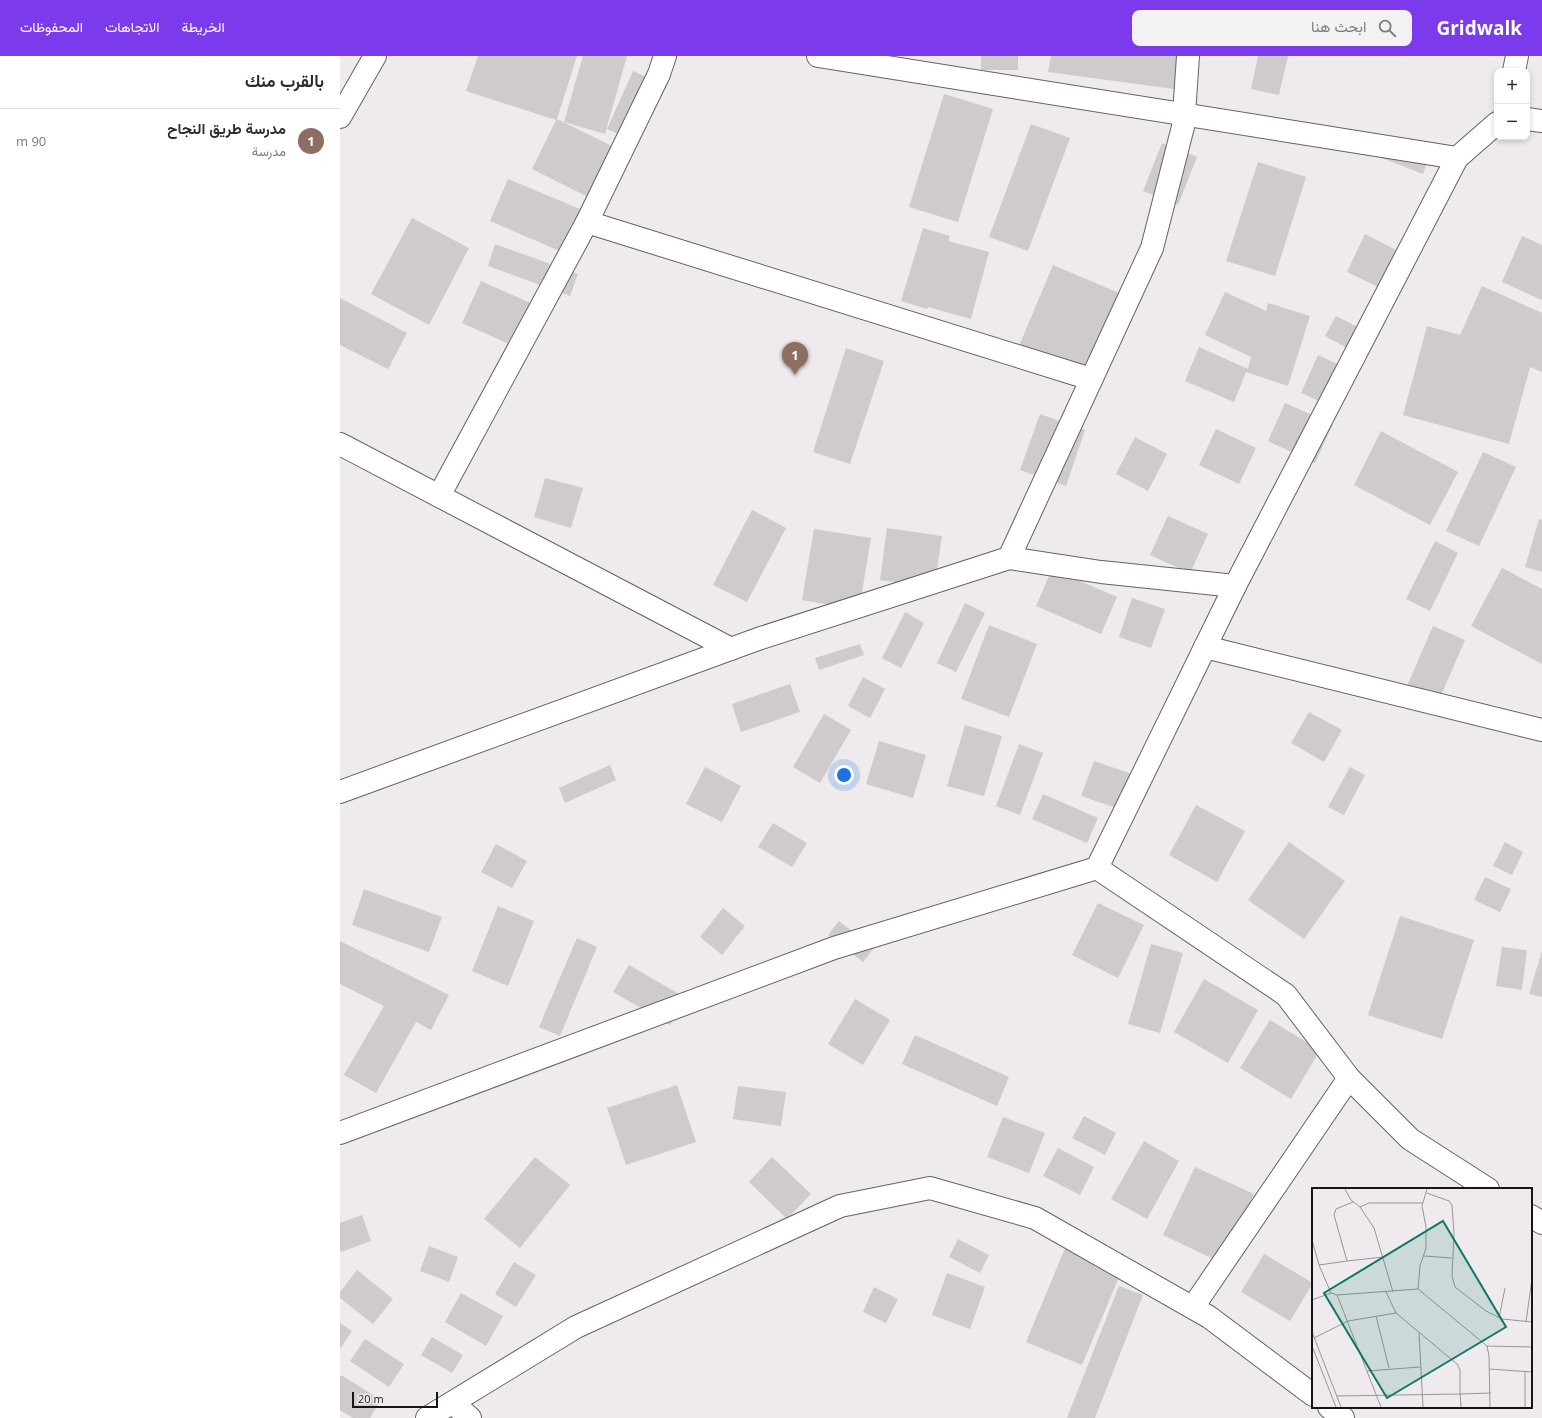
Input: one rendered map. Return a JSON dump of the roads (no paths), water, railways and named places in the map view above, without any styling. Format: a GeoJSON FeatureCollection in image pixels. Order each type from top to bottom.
{"type":"FeatureCollection","features":[{"type":"Feature","properties":{"kind":"street"},"geometry":{"type":"LineString","coordinates":[[340,118],[375,56]]}},
{"type":"Feature","properties":{"kind":"street"},"geometry":{"type":"LineString","coordinates":[[439,496],[587,222],[659,74],[665,56]]}},
{"type":"Feature","properties":{"kind":"street"},"geometry":{"type":"LineString","coordinates":[[818,56],[1457,158]]}},
{"type":"Feature","properties":{"kind":"street"},"geometry":{"type":"LineString","coordinates":[[1008,558],[1152,248],[1186,115],[1184,114],[1188,56]]}},
{"type":"Feature","properties":{"kind":"street"},"geometry":{"type":"LineString","coordinates":[[1515,68],[1517,56]]}},
{"type":"Feature","properties":{"kind":"street"},"geometry":{"type":"LineString","coordinates":[[1530,120],[1542,122]]}},
{"type":"Feature","properties":{"kind":"street"},"geometry":{"type":"LineString","coordinates":[[340,1133],[834,948],[1097,868],[1235,586],[1457,158],[1494,126]]}},
{"type":"Feature","properties":{"kind":"street"},"geometry":{"type":"LineString","coordinates":[[587,222],[1091,379]]}},
{"type":"Feature","properties":{"kind":"street"},"geometry":{"type":"LineString","coordinates":[[340,444],[731,649]]}},
{"type":"Feature","properties":{"kind":"street"},"geometry":{"type":"LineString","coordinates":[[340,792],[758,639],[1008,558],[1101,572],[1235,586]]}},
{"type":"Feature","properties":{"kind":"street"},"geometry":{"type":"LineString","coordinates":[[1205,647],[1542,730]]}},
{"type":"Feature","properties":{"kind":"street"},"geometry":{"type":"LineString","coordinates":[[1097,868],[1286,995],[1350,1078],[1410,1139],[1486,1188]]}},
{"type":"Feature","properties":{"kind":"street"},"geometry":{"type":"LineString","coordinates":[[1193,1308],[1350,1078]]}},
{"type":"Feature","properties":{"kind":"street"},"geometry":{"type":"LineString","coordinates":[[428,1418],[576,1327],[840,1206],[930,1188],[1035,1218],[1209,1317],[1312,1394]]}},
{"type":"Feature","properties":{"kind":"street"},"geometry":{"type":"LineString","coordinates":[[1532,1217],[1542,1223]]}},
{"type":"Feature","properties":{"kind":"street"},"geometry":{"type":"LineString","coordinates":[[453,1403],[470,1418]]}},
{"type":"Feature","properties":{"kind":"street"},"geometry":{"type":"LineString","coordinates":[[1330,1408],[1343,1418]]}},
{"type":"Feature","properties":{"kind":"place","name":"مدرسة طريق النجاح"},"geometry":{"type":"Point","coordinates":[795,375]}}]}
